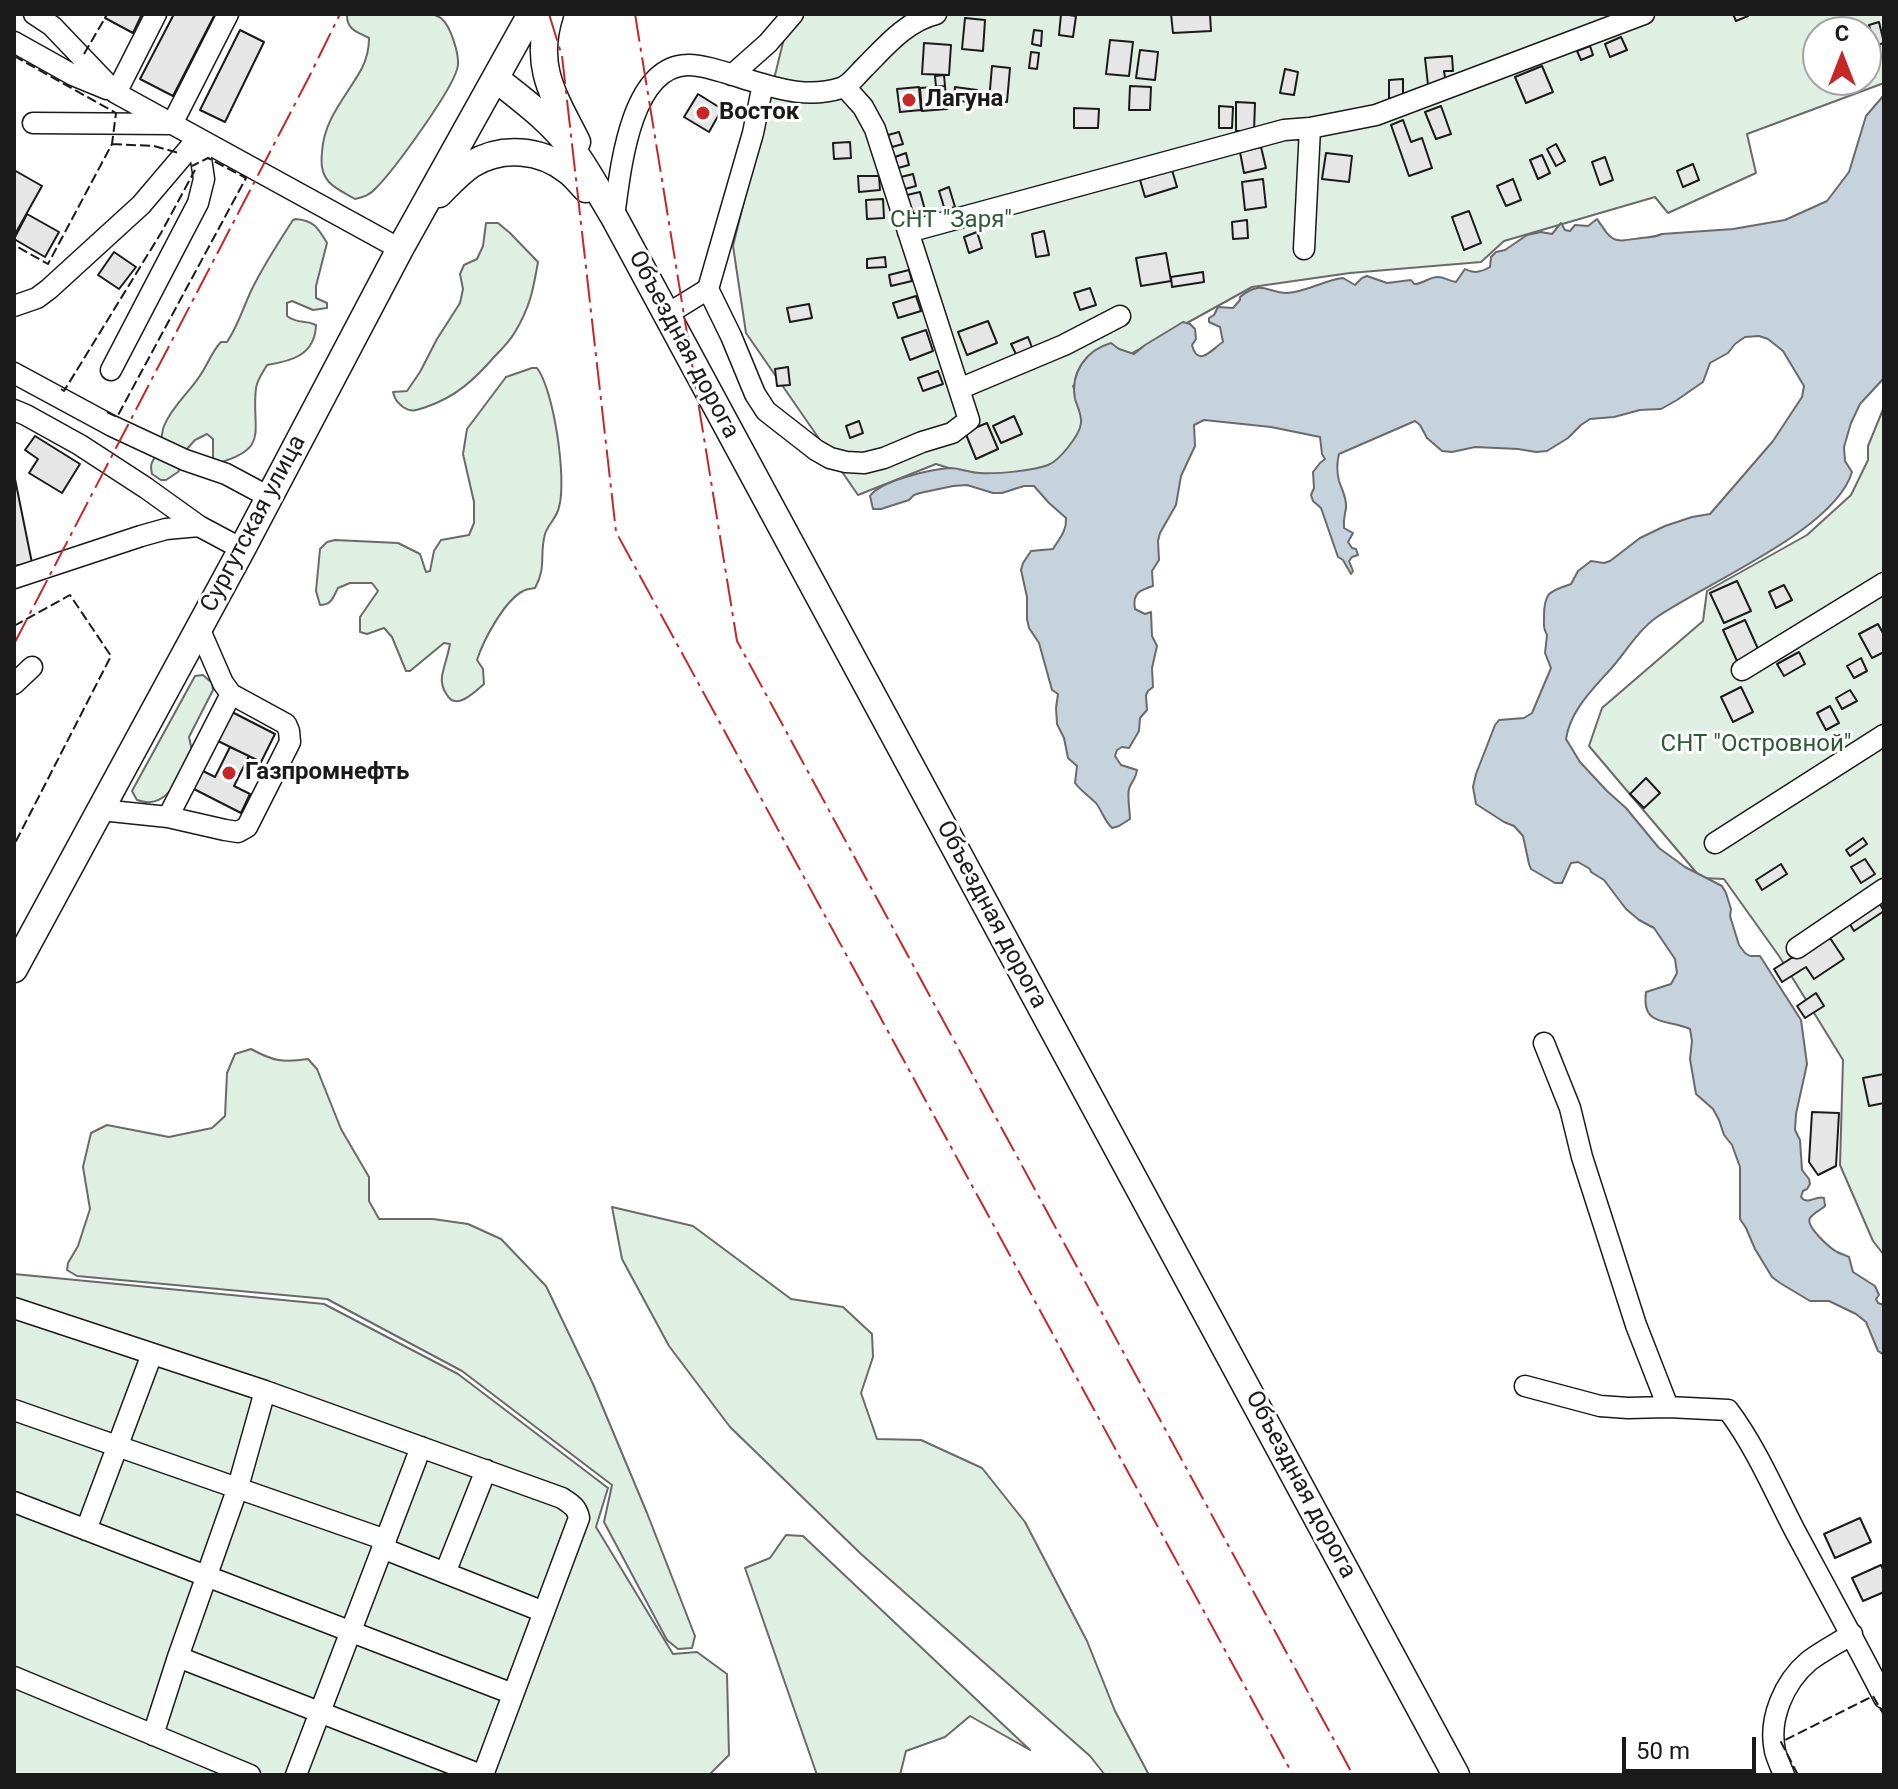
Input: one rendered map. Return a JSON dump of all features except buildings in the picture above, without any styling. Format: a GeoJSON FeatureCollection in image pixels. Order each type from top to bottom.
{"type":"FeatureCollection","features":[{"type":"Feature","properties":{"kind":"main road","name":"Сургутская улица"},"geometry":{"type":"LineString","coordinates":[[14,969],[242,549],[400,249],[531,14]]}},
{"type":"Feature","properties":{"kind":"main road"},"geometry":{"type":"LineString","coordinates":[[550,14],[543,49],[545,70],[552,92],[614,217]]}},
{"type":"Feature","properties":{"kind":"main road","name":"Объездная дорога"},"geometry":{"type":"LineString","coordinates":[[496,79],[532,108],[567,143],[614,217],[1456,1775]]}},
{"type":"Feature","properties":{"kind":"main road"},"geometry":{"type":"LineString","coordinates":[[423,208],[473,164],[494,154],[516,152],[554,161],[614,217]]}},
{"type":"Feature","properties":{"kind":"lane"},"geometry":{"type":"LineString","coordinates":[[34,14],[52,26],[116,93]]}},
{"type":"Feature","properties":{"kind":"lane"},"geometry":{"type":"LineString","coordinates":[[116,93],[156,14]]}},
{"type":"Feature","properties":{"kind":"lane"},"geometry":{"type":"LineString","coordinates":[[172,124],[228,14]]}},
{"type":"Feature","properties":{"kind":"lane"},"geometry":{"type":"LineString","coordinates":[[732,75],[768,43],[793,14]]}},
{"type":"Feature","properties":{"kind":"lane"},"geometry":{"type":"LineString","coordinates":[[614,217],[629,128],[641,101],[656,79],[671,68],[690,65],[785,91],[814,93],[845,87],[899,33],[936,14]]}},
{"type":"Feature","properties":{"kind":"lane"},"geometry":{"type":"LineString","coordinates":[[908,232],[1284,130],[1376,115],[1644,14]]}},
{"type":"Feature","properties":{"kind":"lane"},"geometry":{"type":"LineString","coordinates":[[14,42],[73,75],[116,93],[400,249]]}},
{"type":"Feature","properties":{"kind":"lane"},"geometry":{"type":"LineString","coordinates":[[666,315],[708,289],[753,133],[763,84]]}},
{"type":"Feature","properties":{"kind":"lane"},"geometry":{"type":"LineString","coordinates":[[708,289],[755,394],[766,411],[830,458],[864,463],[884,458],[952,433],[969,420],[875,129],[863,107],[845,87]]}},
{"type":"Feature","properties":{"kind":"lane"},"geometry":{"type":"LineString","coordinates":[[33,123],[172,124]]}},
{"type":"Feature","properties":{"kind":"lane"},"geometry":{"type":"LineString","coordinates":[[1304,249],[1310,128]]}},
{"type":"Feature","properties":{"kind":"lane"},"geometry":{"type":"LineString","coordinates":[[14,306],[37,298],[60,279],[141,205],[198,138]]}},
{"type":"Feature","properties":{"kind":"lane"},"geometry":{"type":"LineString","coordinates":[[111,370],[198,203],[204,179],[198,138]]}},
{"type":"Feature","properties":{"kind":"lane"},"geometry":{"type":"LineString","coordinates":[[959,389],[1064,345],[1120,316]]}},
{"type":"Feature","properties":{"kind":"lane"},"geometry":{"type":"LineString","coordinates":[[14,373],[112,426],[226,474],[269,497]]}},
{"type":"Feature","properties":{"kind":"lane"},"geometry":{"type":"LineString","coordinates":[[14,410],[80,445],[199,526],[242,549]]}},
{"type":"Feature","properties":{"kind":"lane"},"geometry":{"type":"LineString","coordinates":[[14,578],[141,536],[166,529],[199,526]]}},
{"type":"Feature","properties":{"kind":"lane"},"geometry":{"type":"LineString","coordinates":[[1742,670],[1884,583]]}},
{"type":"Feature","properties":{"kind":"lane"},"geometry":{"type":"LineString","coordinates":[[101,810],[168,817],[238,832],[247,827],[290,742],[289,731],[286,724],[231,694],[199,628]]}},
{"type":"Feature","properties":{"kind":"lane"},"geometry":{"type":"LineString","coordinates":[[14,684],[32,667]]}},
{"type":"Feature","properties":{"kind":"lane"},"geometry":{"type":"LineString","coordinates":[[168,817],[231,694]]}},
{"type":"Feature","properties":{"kind":"lane"},"geometry":{"type":"LineString","coordinates":[[1715,843],[1884,735]]}},
{"type":"Feature","properties":{"kind":"lane"},"geometry":{"type":"LineString","coordinates":[[1797,948],[1884,889]]}},
{"type":"Feature","properties":{"kind":"lane"},"geometry":{"type":"LineString","coordinates":[[1544,1043],[1570,1108],[1582,1157],[1636,1325],[1668,1407]]}},
{"type":"Feature","properties":{"kind":"lane"},"geometry":{"type":"LineString","coordinates":[[14,1308],[265,1391],[486,1470],[562,1498],[577,1510],[579,1518],[482,1775],[178,1657]]}},
{"type":"Feature","properties":{"kind":"lane"},"geometry":{"type":"LineString","coordinates":[[86,1530],[152,1354]]}},
{"type":"Feature","properties":{"kind":"lane"},"geometry":{"type":"LineString","coordinates":[[1525,1386],[1600,1406],[1728,1410],[1744,1432],[1884,1698]]}},
{"type":"Feature","properties":{"kind":"lane"},"geometry":{"type":"LineString","coordinates":[[153,1735],[238,1487],[265,1391]]}},
{"type":"Feature","properties":{"kind":"lane"},"geometry":{"type":"LineString","coordinates":[[14,1410],[238,1487],[384,1544],[445,1573],[544,1612]]}},
{"type":"Feature","properties":{"kind":"lane"},"geometry":{"type":"LineString","coordinates":[[296,1775],[421,1447]]}},
{"type":"Feature","properties":{"kind":"lane"},"geometry":{"type":"LineString","coordinates":[[445,1573],[486,1470]]}},
{"type":"Feature","properties":{"kind":"lane"},"geometry":{"type":"LineString","coordinates":[[14,1502],[513,1694]]}},
{"type":"Feature","properties":{"kind":"lane"},"geometry":{"type":"LineString","coordinates":[[1784,1775],[1775,1752],[1773,1730],[1777,1710],[1788,1686],[1809,1661],[1852,1634]]}},
{"type":"Feature","properties":{"kind":"lane"},"geometry":{"type":"LineString","coordinates":[[14,1677],[250,1775]]}},
{"type":"Feature","properties":{"kind":"green space"},"geometry":{"type":"Polygon","coordinates":[[[349,14],[436,15],[448,28],[458,60],[455,76],[447,91],[409,147],[374,190],[355,199],[329,182],[322,164],[327,128],[362,68],[368,49],[369,38],[351,28],[347,21],[349,14]]]}},
{"type":"Feature","properties":{"kind":"green space","name":"СНТ \"Заря\""},"geometry":{"type":"Polygon","coordinates":[[[790,14],[1884,14],[1882,84],[1882,16],[1802,16],[1802,96],[1849,96],[1747,134],[1756,173],[1668,213],[1655,197],[1504,241],[1481,262],[1350,273],[1252,287],[1073,386],[1090,430],[1056,477],[1003,485],[936,464],[858,495],[746,333],[733,246],[790,14]]]}},
{"type":"Feature","properties":{"kind":"green space"},"geometry":{"type":"Polygon","coordinates":[[[296,219],[315,226],[327,243],[316,298],[327,303],[327,308],[313,310],[292,301],[287,303],[287,316],[316,325],[311,343],[300,355],[267,365],[256,388],[255,436],[246,451],[218,463],[213,458],[213,439],[207,434],[187,449],[178,472],[161,480],[152,474],[151,466],[167,419],[197,381],[221,342],[227,342],[261,273],[296,219]]]}},
{"type":"Feature","properties":{"kind":"green space"},"geometry":{"type":"Polygon","coordinates":[[[486,223],[498,223],[538,262],[524,315],[508,342],[464,386],[437,403],[417,410],[406,409],[396,401],[393,392],[407,391],[460,303],[463,289],[460,274],[464,265],[477,259],[483,246],[486,223]]]}},
{"type":"Feature","properties":{"kind":"green space"},"geometry":{"type":"Polygon","coordinates":[[[537,368],[543,379],[554,415],[560,457],[559,507],[545,534],[541,573],[535,588],[523,591],[509,603],[489,632],[480,652],[477,660],[483,669],[484,684],[466,698],[455,701],[446,693],[442,681],[450,644],[444,643],[406,671],[392,637],[384,628],[367,634],[360,632],[360,617],[378,591],[372,583],[350,583],[338,588],[330,602],[320,605],[316,591],[320,549],[327,542],[335,540],[398,543],[420,554],[426,572],[430,571],[434,551],[441,540],[469,535],[474,523],[474,502],[463,454],[467,429],[506,377],[537,368]]]}},
{"type":"Feature","properties":{"kind":"green space","name":"СНТ \"Островной\""},"geometry":{"type":"Polygon","coordinates":[[[1884,407],[1884,1255],[1873,1241],[1840,1165],[1843,1060],[1779,956],[1724,879],[1701,878],[1589,746],[1602,708],[1703,621],[1707,591],[1807,535],[1851,495],[1868,460],[1868,446],[1884,407]]]}},
{"type":"Feature","properties":{"kind":"green space"},"geometry":{"type":"Polygon","coordinates":[[[203,675],[212,683],[213,690],[189,737],[192,751],[178,779],[165,796],[148,802],[137,800],[132,791],[195,676],[203,675]]]}},
{"type":"Feature","properties":{"kind":"green space"},"geometry":{"type":"Polygon","coordinates":[[[251,1049],[278,1060],[308,1059],[317,1069],[341,1129],[369,1177],[369,1201],[379,1219],[433,1219],[468,1224],[501,1239],[546,1286],[593,1384],[647,1513],[695,1636],[692,1648],[678,1649],[667,1640],[604,1522],[612,1485],[462,1371],[327,1299],[77,1276],[67,1270],[90,1209],[83,1167],[91,1133],[107,1125],[169,1137],[212,1128],[225,1116],[227,1073],[235,1054],[251,1049]]]}},
{"type":"Feature","properties":{"kind":"green space"},"geometry":{"type":"Polygon","coordinates":[[[612,1207],[693,1226],[791,1299],[843,1307],[872,1334],[873,1357],[861,1393],[877,1439],[921,1440],[982,1468],[1025,1522],[1087,1641],[1115,1711],[1149,1775],[1105,1775],[1090,1756],[861,1554],[730,1427],[669,1346],[622,1259],[612,1207]]]}},
{"type":"Feature","properties":{"kind":"green space"},"geometry":{"type":"Polygon","coordinates":[[[14,1274],[324,1304],[458,1374],[608,1488],[596,1527],[673,1654],[697,1652],[727,1674],[729,1755],[709,1775],[14,1775],[14,1274]]]}},
{"type":"Feature","properties":{"kind":"green space"},"geometry":{"type":"Polygon","coordinates":[[[786,1535],[803,1536],[1030,1750],[970,1716],[945,1737],[906,1751],[900,1775],[817,1775],[745,1568],[770,1558],[786,1535]]]}},
{"type":"Feature","properties":{"kind":"shaded area"},"geometry":{"type":"Polygon","coordinates":[[[1884,95],[1884,378],[1860,404],[1851,423],[1844,447],[1845,461],[1852,472],[1841,493],[1796,534],[1650,623],[1582,703],[1566,739],[1580,762],[1626,808],[1659,848],[1685,867],[1722,886],[1739,945],[1750,956],[1760,956],[1801,1020],[1807,1064],[1795,1130],[1800,1140],[1802,1170],[1810,1184],[1801,1197],[1806,1201],[1824,1198],[1825,1206],[1810,1218],[1811,1226],[1829,1246],[1849,1257],[1853,1272],[1875,1286],[1879,1295],[1876,1299],[1884,1305],[1884,1355],[1878,1351],[1866,1322],[1829,1301],[1810,1301],[1780,1283],[1772,1277],[1755,1249],[1740,1219],[1740,1167],[1732,1145],[1724,1135],[1713,1109],[1696,1094],[1690,1059],[1690,1029],[1658,1020],[1648,1011],[1646,992],[1671,984],[1677,973],[1675,959],[1654,928],[1626,909],[1604,880],[1578,862],[1571,863],[1562,883],[1555,883],[1531,869],[1523,836],[1514,826],[1476,804],[1473,787],[1495,725],[1499,720],[1524,718],[1532,713],[1551,668],[1545,653],[1547,597],[1571,584],[1578,571],[1591,561],[1610,561],[1640,538],[1665,526],[1710,514],[1773,441],[1802,397],[1804,386],[1783,351],[1768,339],[1745,337],[1728,353],[1710,363],[1703,382],[1677,400],[1661,409],[1590,419],[1547,451],[1475,447],[1442,451],[1427,438],[1415,421],[1339,454],[1338,478],[1346,504],[1344,528],[1353,533],[1348,542],[1358,555],[1349,561],[1353,571],[1351,574],[1338,557],[1321,508],[1311,495],[1313,472],[1325,459],[1320,437],[1271,427],[1204,420],[1194,425],[1195,446],[1181,476],[1176,505],[1160,533],[1159,560],[1152,571],[1153,586],[1141,591],[1135,599],[1135,609],[1145,614],[1151,612],[1152,636],[1157,646],[1152,668],[1153,687],[1146,695],[1147,710],[1140,718],[1139,731],[1129,748],[1122,747],[1115,756],[1121,765],[1137,770],[1128,792],[1130,819],[1112,828],[1096,803],[1075,783],[1077,766],[1068,758],[1057,724],[1058,694],[1052,690],[1039,643],[1027,619],[1027,597],[1021,570],[1023,563],[1031,551],[1053,549],[1064,531],[1066,518],[1034,486],[993,493],[967,485],[953,486],[920,493],[881,509],[873,509],[870,496],[884,485],[931,471],[950,468],[996,473],[1053,463],[1080,428],[1074,389],[1078,372],[1087,357],[1111,343],[1134,354],[1183,322],[1195,329],[1196,339],[1192,345],[1195,352],[1198,356],[1206,355],[1223,342],[1220,327],[1209,322],[1209,318],[1218,307],[1233,308],[1240,297],[1254,289],[1287,293],[1343,278],[1355,285],[1367,276],[1387,283],[1411,280],[1417,284],[1438,277],[1456,282],[1465,269],[1474,272],[1487,269],[1496,252],[1505,250],[1527,235],[1541,232],[1552,234],[1561,223],[1565,230],[1570,231],[1575,225],[1588,226],[1597,219],[1611,237],[1619,240],[1733,229],[1785,220],[1827,201],[1849,172],[1866,116],[1884,95]]]}},
{"type":"Feature","properties":{"kind":"fence"},"geometry":{"type":"LineString","coordinates":[[84,54],[105,18]]}},
{"type":"Feature","properties":{"kind":"fence"},"geometry":{"type":"LineString","coordinates":[[14,56],[116,113],[112,144],[48,264],[14,245]]}},
{"type":"Feature","properties":{"kind":"fence"},"geometry":{"type":"LineString","coordinates":[[112,144],[154,146],[179,153]]}},
{"type":"Feature","properties":{"kind":"fence"},"geometry":{"type":"LineString","coordinates":[[107,412],[117,417],[246,178],[208,158],[192,166]]}},
{"type":"Feature","properties":{"kind":"fence"},"geometry":{"type":"LineString","coordinates":[[61,389],[64,391],[161,233],[195,170]]}},
{"type":"Feature","properties":{"kind":"fence"},"geometry":{"type":"LineString","coordinates":[[14,626],[70,595],[111,656],[14,845]]}},
{"type":"Feature","properties":{"kind":"fence"},"geometry":{"type":"LineString","coordinates":[[1798,1775],[1781,1742],[1873,1696],[1884,1715]]}},
{"type":"Feature","properties":{"kind":"power"},"geometry":{"type":"LineString","coordinates":[[14,644],[340,14]]}},
{"type":"Feature","properties":{"kind":"power"},"geometry":{"type":"LineString","coordinates":[[549,14],[562,56],[616,532],[1293,1775]]}},
{"type":"Feature","properties":{"kind":"power"},"geometry":{"type":"LineString","coordinates":[[635,14],[737,641],[1353,1775]]}},
{"type":"Feature","properties":{"kind":"place","name":"Лагуна"},"geometry":{"type":"Point","coordinates":[909,100]}},
{"type":"Feature","properties":{"kind":"place","name":"Восток"},"geometry":{"type":"Point","coordinates":[703,113]}},
{"type":"Feature","properties":{"kind":"place","name":"Газпромнефть"},"geometry":{"type":"Point","coordinates":[229,773]}}]}
